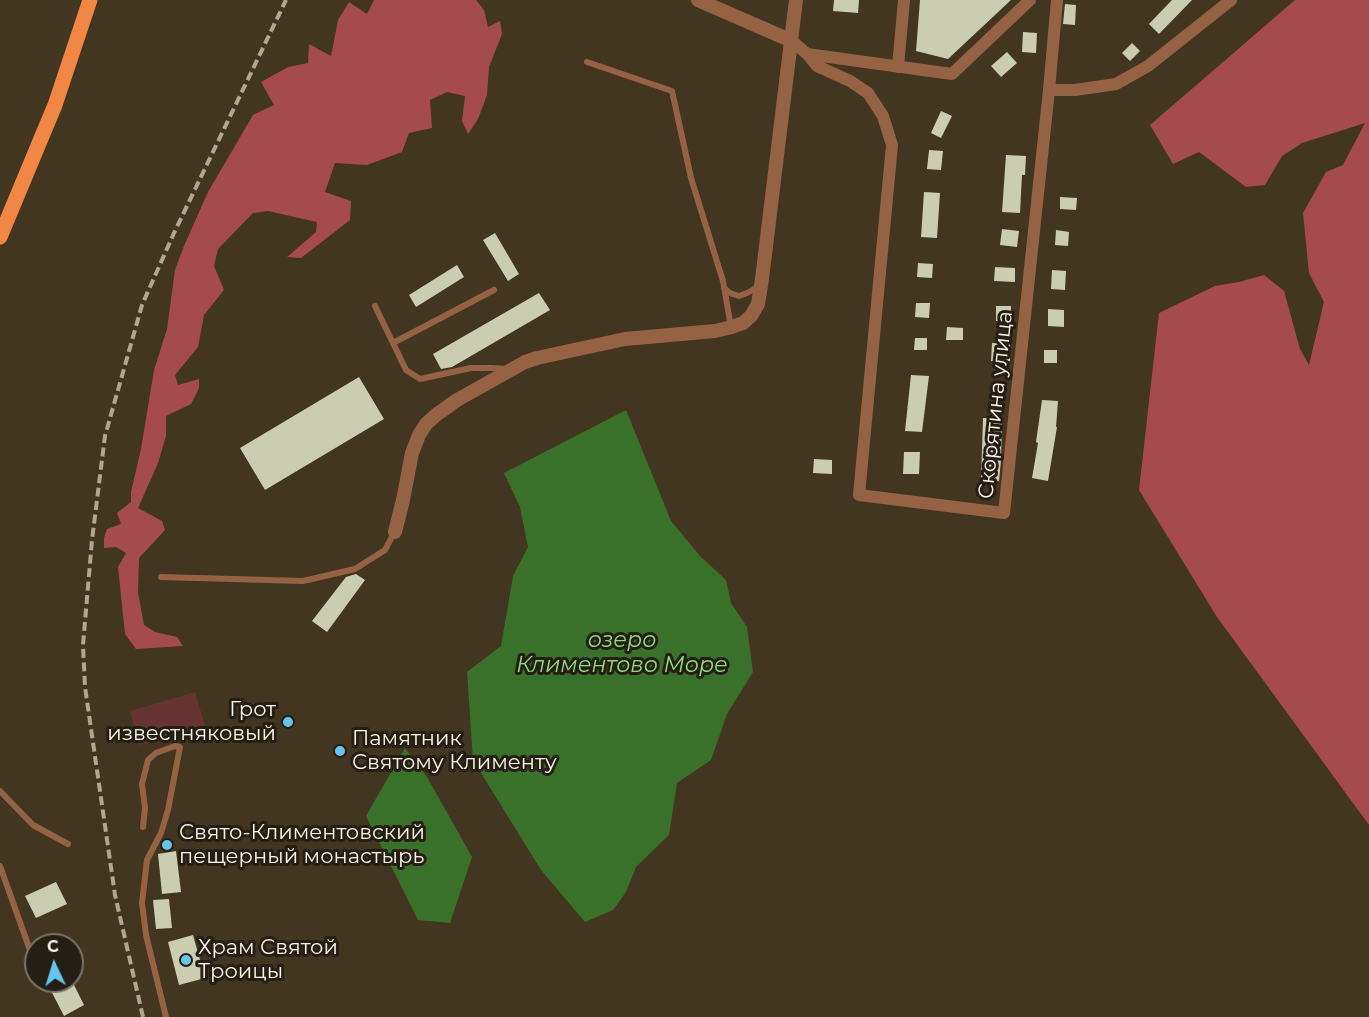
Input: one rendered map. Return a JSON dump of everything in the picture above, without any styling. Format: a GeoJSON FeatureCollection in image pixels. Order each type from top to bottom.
{"type":"FeatureCollection","features":[{"type":"Feature","properties":{"kind":"main road"},"geometry":{"type":"LineString","coordinates":[[0,237],[55,105],[90,0]]}},
{"type":"Feature","properties":{"kind":"street"},"geometry":{"type":"LineString","coordinates":[[698,0],[792,41],[807,54],[952,74],[1030,0]]}},
{"type":"Feature","properties":{"kind":"street"},"geometry":{"type":"LineString","coordinates":[[395,532],[412,453],[419,435],[426,424],[457,400],[525,362],[537,358],[625,339],[715,331],[743,323],[751,316],[758,304],[762,279],[796,0]]}},
{"type":"Feature","properties":{"kind":"street"},"geometry":{"type":"LineString","coordinates":[[898,67],[904,0]]}},
{"type":"Feature","properties":{"kind":"street","name":"Скорятина улица"},"geometry":{"type":"LineString","coordinates":[[807,54],[818,66],[850,81],[868,93],[883,116],[892,145],[859,495],[1004,513],[1057,0]]}},
{"type":"Feature","properties":{"kind":"street"},"geometry":{"type":"LineString","coordinates":[[1049,90],[1075,90],[1116,84],[1148,66],[1231,0]]}},
{"type":"Feature","properties":{"kind":"lane"},"geometry":{"type":"LineString","coordinates":[[587,62],[672,91],[692,178],[724,288],[732,327]]}},
{"type":"Feature","properties":{"kind":"lane"},"geometry":{"type":"LineString","coordinates":[[724,288],[739,296],[756,288],[762,279]]}},
{"type":"Feature","properties":{"kind":"lane"},"geometry":{"type":"LineString","coordinates":[[393,343],[494,290]]}},
{"type":"Feature","properties":{"kind":"lane"},"geometry":{"type":"LineString","coordinates":[[375,306],[406,370],[420,379],[471,368],[513,370]]}},
{"type":"Feature","properties":{"kind":"lane"},"geometry":{"type":"LineString","coordinates":[[161,577],[303,581],[355,569],[385,550],[395,532]]}},
{"type":"Feature","properties":{"kind":"lane"},"geometry":{"type":"LineString","coordinates":[[142,827],[144,808],[142,784],[148,760],[156,753],[175,746],[180,747],[168,810],[161,833],[147,860],[142,903],[146,935],[166,1017]]}},
{"type":"Feature","properties":{"kind":"lane"},"geometry":{"type":"LineString","coordinates":[[0,791],[33,825],[68,844]]}},
{"type":"Feature","properties":{"kind":"lane"},"geometry":{"type":"LineString","coordinates":[[0,866],[24,933]]}},
{"type":"Feature","properties":{"kind":"shaded area"},"geometry":{"type":"Polygon","coordinates":[[[374,0],[476,0],[484,10],[488,27],[500,21],[502,34],[489,67],[487,95],[478,119],[468,134],[462,121],[465,96],[447,92],[430,100],[432,128],[409,133],[402,152],[367,165],[335,163],[325,192],[351,201],[350,220],[301,258],[287,257],[316,232],[317,222],[268,211],[253,213],[218,249],[214,266],[224,290],[204,315],[198,347],[175,375],[178,385],[199,379],[199,388],[191,404],[166,416],[166,436],[158,463],[138,508],[162,521],[165,530],[139,558],[138,592],[144,625],[155,632],[177,637],[183,646],[136,649],[125,634],[118,567],[126,553],[116,547],[104,548],[104,538],[107,529],[121,524],[117,513],[131,502],[154,370],[167,329],[175,270],[208,192],[253,115],[274,105],[261,82],[288,67],[308,63],[309,44],[331,56],[338,20],[349,2],[367,14],[374,0]]]}},
{"type":"Feature","properties":{"kind":"shaded area"},"geometry":{"type":"Polygon","coordinates":[[[1295,0],[1369,0],[1369,825],[1217,617],[1139,490],[1159,313],[1215,286],[1264,275],[1284,291],[1300,349],[1309,365],[1324,302],[1309,273],[1303,213],[1326,172],[1343,165],[1365,123],[1302,143],[1282,156],[1265,185],[1246,187],[1199,152],[1173,164],[1150,125],[1295,0]]]}},
{"type":"Feature","properties":{"kind":"shaded area"},"geometry":{"type":"Polygon","coordinates":[[[195,692],[205,726],[139,745],[130,711],[195,692]]]}},
{"type":"Feature","properties":{"kind":"water","name":"озеро Климентово Море"},"geometry":{"type":"Polygon","coordinates":[[[626,410],[671,521],[700,556],[726,580],[731,603],[747,627],[753,672],[727,714],[711,760],[677,783],[669,835],[636,867],[626,892],[613,910],[585,922],[541,870],[473,760],[467,672],[501,646],[513,576],[528,547],[520,507],[504,473],[626,410]]]}},
{"type":"Feature","properties":{"kind":"water"},"geometry":{"type":"Polygon","coordinates":[[[405,748],[427,777],[472,857],[450,923],[418,920],[366,816],[405,748]]]}},
{"type":"Feature","properties":{"kind":"building"},"geometry":{"type":"Polygon","coordinates":[[[834,0],[859,0],[858,13],[833,11],[834,0]]]}},
{"type":"Feature","properties":{"kind":"building"},"geometry":{"type":"Polygon","coordinates":[[[920,0],[1011,0],[948,59],[916,51],[920,0]]]}},
{"type":"Feature","properties":{"kind":"building"},"geometry":{"type":"Polygon","coordinates":[[[1172,0],[1192,0],[1159,34],[1149,24],[1172,0]]]}},
{"type":"Feature","properties":{"kind":"building"},"geometry":{"type":"Polygon","coordinates":[[[1065,4],[1076,5],[1075,25],[1063,24],[1065,4]]]}},
{"type":"Feature","properties":{"kind":"building"},"geometry":{"type":"Polygon","coordinates":[[[1023,32],[1037,33],[1036,53],[1022,52],[1023,32]]]}},
{"type":"Feature","properties":{"kind":"building"},"geometry":{"type":"Polygon","coordinates":[[[1132,43],[1140,51],[1130,61],[1122,53],[1132,43]]]}},
{"type":"Feature","properties":{"kind":"building"},"geometry":{"type":"Polygon","coordinates":[[[1007,52],[1017,63],[1001,77],[991,66],[1007,52]]]}},
{"type":"Feature","properties":{"kind":"building"},"geometry":{"type":"Polygon","coordinates":[[[941,111],[952,116],[941,138],[931,133],[941,111]]]}},
{"type":"Feature","properties":{"kind":"building"},"geometry":{"type":"Polygon","coordinates":[[[929,150],[943,151],[941,170],[927,169],[929,150]]]}},
{"type":"Feature","properties":{"kind":"building"},"geometry":{"type":"Polygon","coordinates":[[[1006,155],[1026,156],[1025,175],[1022,175],[1020,213],[1002,212],[1006,155]]]}},
{"type":"Feature","properties":{"kind":"building"},"geometry":{"type":"Polygon","coordinates":[[[924,192],[940,193],[937,238],[921,237],[924,192]]]}},
{"type":"Feature","properties":{"kind":"building"},"geometry":{"type":"Polygon","coordinates":[[[1060,197],[1077,198],[1076,210],[1060,209],[1060,197]]]}},
{"type":"Feature","properties":{"kind":"building"},"geometry":{"type":"Polygon","coordinates":[[[1002,229],[1019,231],[1017,247],[1000,245],[1002,229]]]}},
{"type":"Feature","properties":{"kind":"building"},"geometry":{"type":"Polygon","coordinates":[[[1056,230],[1069,232],[1068,246],[1055,245],[1056,230]]]}},
{"type":"Feature","properties":{"kind":"building"},"geometry":{"type":"Polygon","coordinates":[[[495,233],[519,274],[508,281],[483,240],[495,233]]]}},
{"type":"Feature","properties":{"kind":"building"},"geometry":{"type":"Polygon","coordinates":[[[918,263],[933,264],[932,278],[917,277],[918,263]]]}},
{"type":"Feature","properties":{"kind":"building"},"geometry":{"type":"Polygon","coordinates":[[[457,265],[464,277],[416,307],[409,295],[457,265]]]}},
{"type":"Feature","properties":{"kind":"building"},"geometry":{"type":"Polygon","coordinates":[[[995,267],[1015,268],[1015,282],[994,281],[995,267]]]}},
{"type":"Feature","properties":{"kind":"building"},"geometry":{"type":"Polygon","coordinates":[[[1052,270],[1066,271],[1065,290],[1051,289],[1052,270]]]}},
{"type":"Feature","properties":{"kind":"building"},"geometry":{"type":"Polygon","coordinates":[[[539,293],[550,310],[452,367],[441,369],[433,354],[539,293]]]}},
{"type":"Feature","properties":{"kind":"building"},"geometry":{"type":"Polygon","coordinates":[[[916,303],[930,303],[929,318],[915,317],[916,303]]]}},
{"type":"Feature","properties":{"kind":"building"},"geometry":{"type":"Polygon","coordinates":[[[996,306],[1011,306],[1011,321],[996,321],[996,306]]]}},
{"type":"Feature","properties":{"kind":"building"},"geometry":{"type":"Polygon","coordinates":[[[1048,309],[1064,310],[1064,327],[1048,326],[1048,309]]]}},
{"type":"Feature","properties":{"kind":"building"},"geometry":{"type":"Polygon","coordinates":[[[947,327],[963,328],[963,340],[946,340],[947,327]]]}},
{"type":"Feature","properties":{"kind":"building"},"geometry":{"type":"Polygon","coordinates":[[[915,338],[927,338],[927,350],[914,350],[915,338]]]}},
{"type":"Feature","properties":{"kind":"building"},"geometry":{"type":"Polygon","coordinates":[[[992,343],[1010,344],[1010,361],[991,361],[992,343]]]}},
{"type":"Feature","properties":{"kind":"building"},"geometry":{"type":"Polygon","coordinates":[[[1044,350],[1057,350],[1057,363],[1044,363],[1044,350]]]}},
{"type":"Feature","properties":{"kind":"building"},"geometry":{"type":"Polygon","coordinates":[[[911,375],[929,376],[922,432],[905,431],[911,375]]]}},
{"type":"Feature","properties":{"kind":"building"},"geometry":{"type":"Polygon","coordinates":[[[359,377],[384,419],[265,490],[240,448],[359,377]]]}},
{"type":"Feature","properties":{"kind":"building"},"geometry":{"type":"Polygon","coordinates":[[[1042,400],[1058,401],[1057,427],[1048,481],[1032,478],[1042,400]]]}},
{"type":"Feature","properties":{"kind":"building"},"geometry":{"type":"Polygon","coordinates":[[[983,418],[1002,419],[999,481],[981,480],[983,418]]]}},
{"type":"Feature","properties":{"kind":"building"},"geometry":{"type":"Polygon","coordinates":[[[904,452],[920,452],[919,474],[903,474],[904,452]]]}},
{"type":"Feature","properties":{"kind":"building"},"geometry":{"type":"Polygon","coordinates":[[[814,459],[832,460],[832,474],[813,473],[814,459]]]}},
{"type":"Feature","properties":{"kind":"building"},"geometry":{"type":"Polygon","coordinates":[[[356,574],[365,580],[327,632],[312,621],[346,577],[356,574]]]}},
{"type":"Feature","properties":{"kind":"building"},"geometry":{"type":"Polygon","coordinates":[[[176,851],[181,892],[162,894],[158,854],[176,851]]]}},
{"type":"Feature","properties":{"kind":"building"},"geometry":{"type":"Polygon","coordinates":[[[56,882],[67,904],[36,918],[25,896],[56,882]]]}},
{"type":"Feature","properties":{"kind":"building"},"geometry":{"type":"Polygon","coordinates":[[[169,899],[172,928],[156,929],[153,900],[169,899]]]}},
{"type":"Feature","properties":{"kind":"building","name":"Храм Святой Троицы"},"geometry":{"type":"Polygon","coordinates":[[[193,935],[205,978],[179,985],[168,942],[193,935]]]}},
{"type":"Feature","properties":{"kind":"building"},"geometry":{"type":"Polygon","coordinates":[[[52,993],[78,993],[84,1005],[64,1016],[52,993]]]}},
{"type":"Feature","properties":{"kind":"railway"},"geometry":{"type":"LineString","coordinates":[[143,1017],[115,895],[85,687],[83,645],[92,540],[105,436],[142,305],[174,233],[286,0]]}},
{"type":"Feature","properties":{"kind":"place","name":"Грот известняковый"},"geometry":{"type":"Point","coordinates":[288,722]}},
{"type":"Feature","properties":{"kind":"place","name":"Памятник Святому Клименту"},"geometry":{"type":"Point","coordinates":[340,751]}},
{"type":"Feature","properties":{"kind":"place","name":"Свято-Климентовский пещерный монастырь"},"geometry":{"type":"Point","coordinates":[167,845]}},
{"type":"Feature","properties":{"kind":"place","name":"Храм Святой Троицы"},"geometry":{"type":"Point","coordinates":[186,960]}}]}
